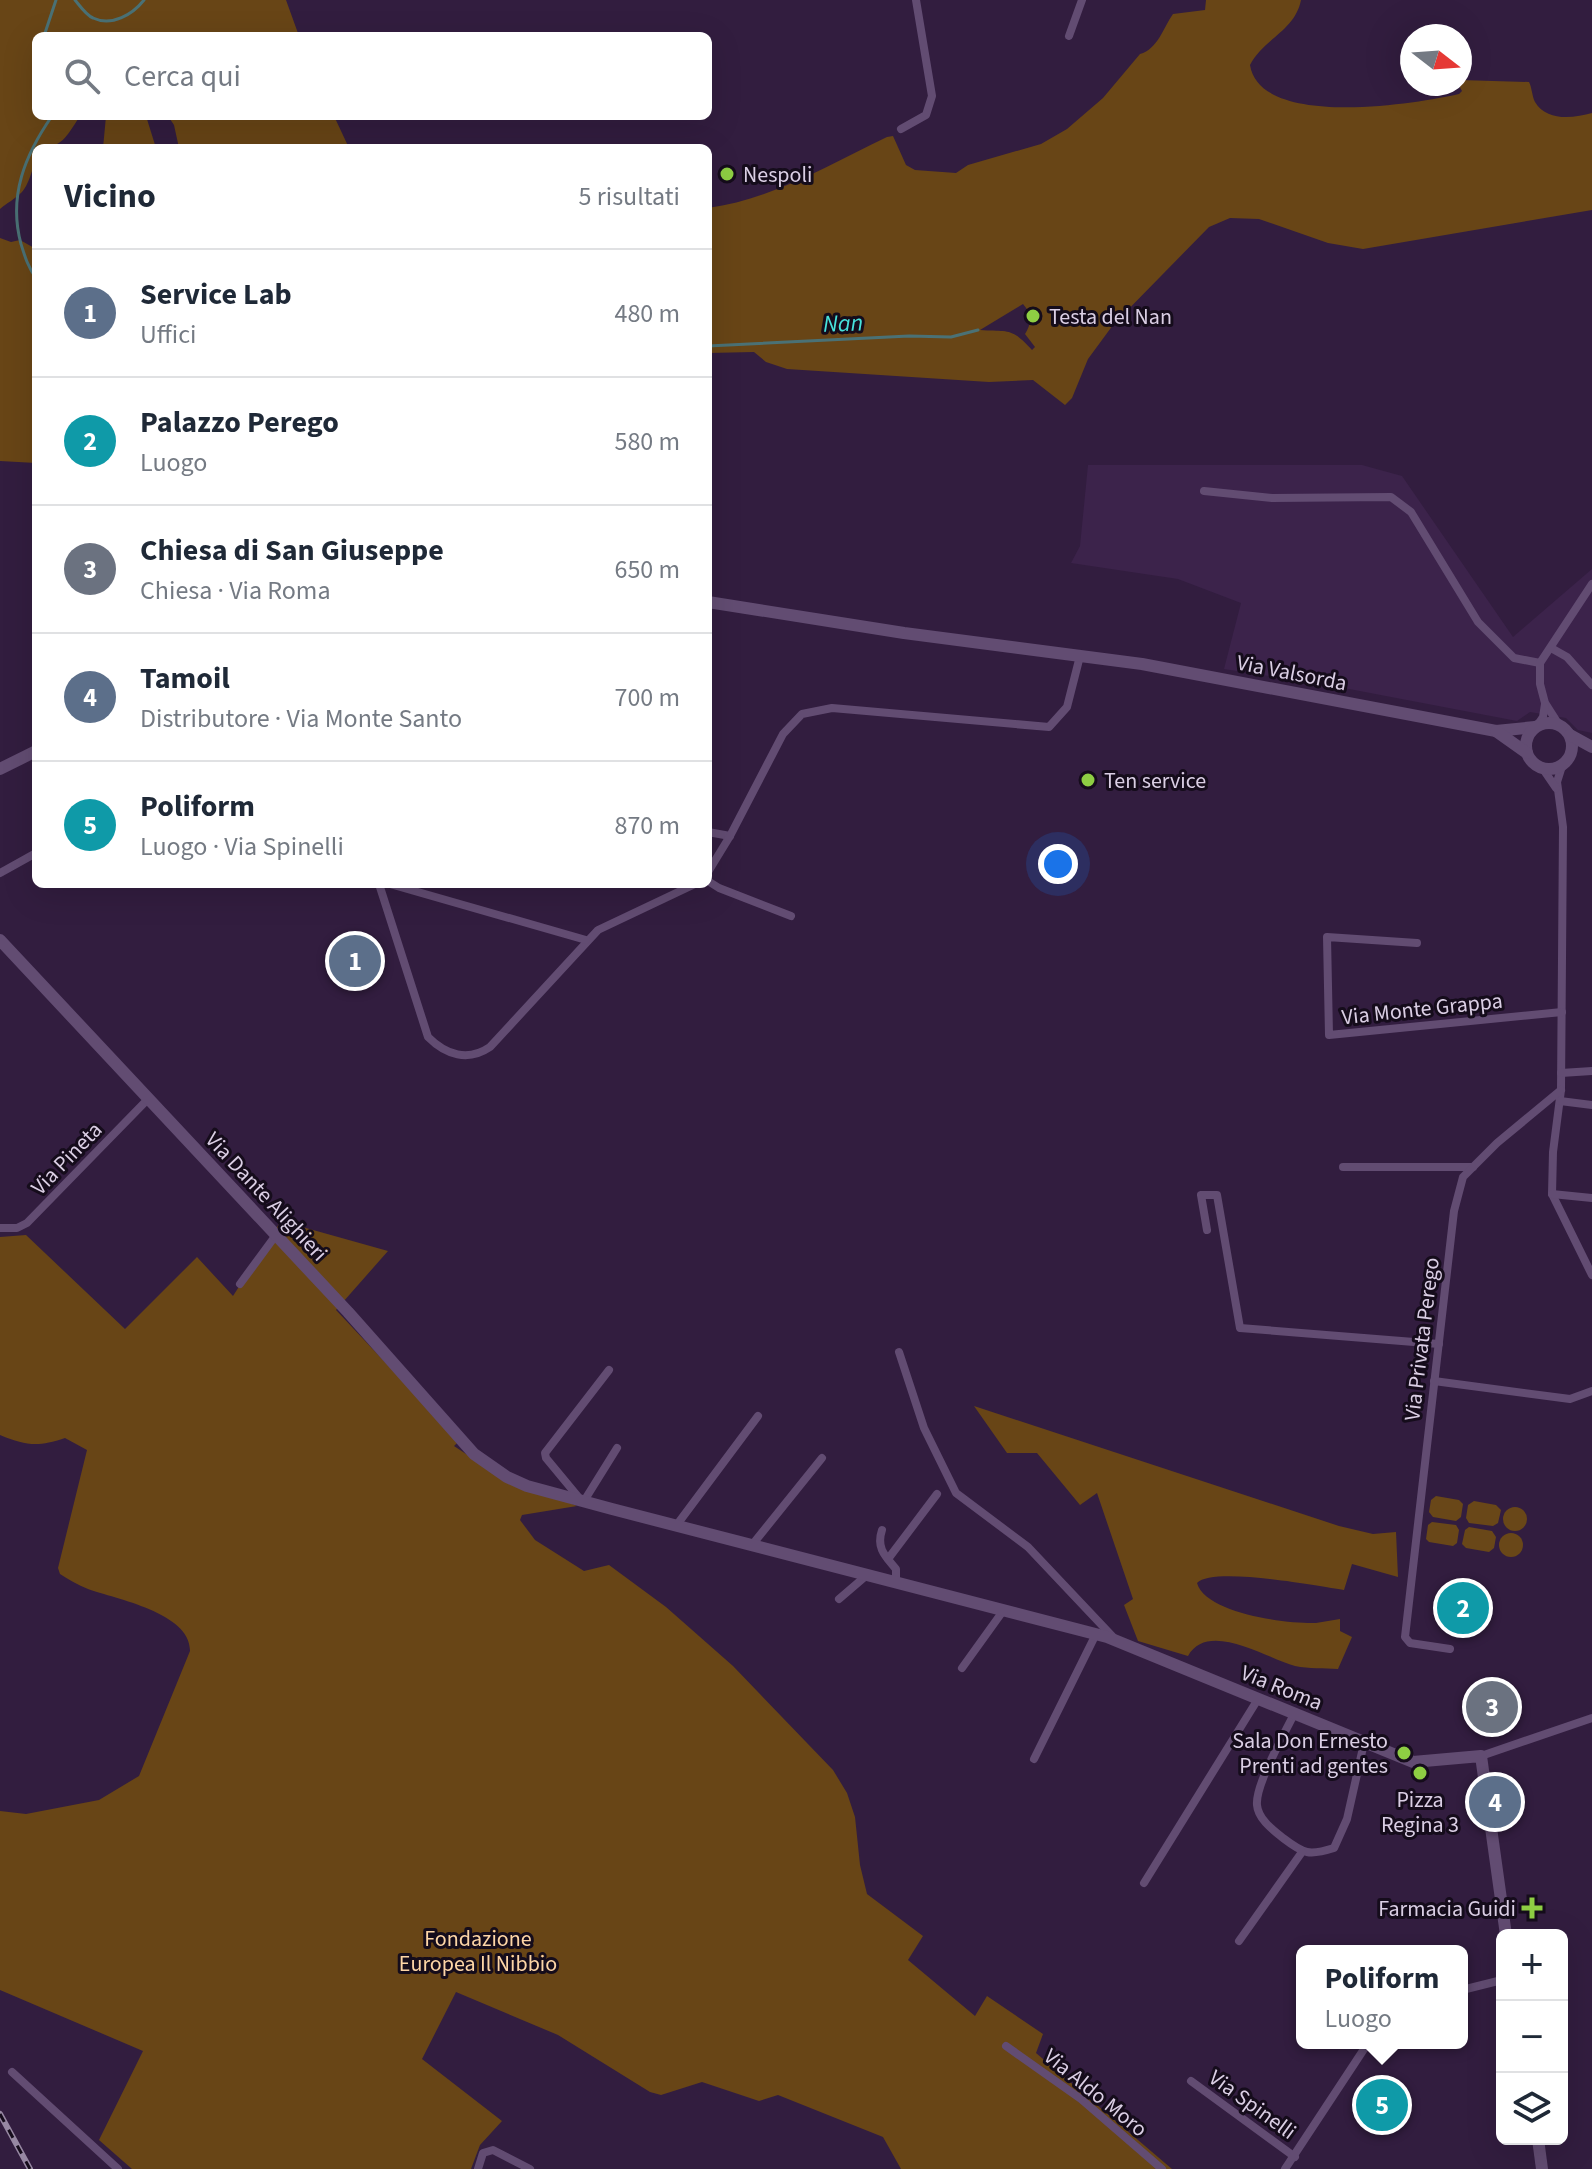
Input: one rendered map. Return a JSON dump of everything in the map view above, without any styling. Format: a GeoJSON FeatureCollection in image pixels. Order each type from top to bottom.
{"type":"FeatureCollection","features":[{"type":"Feature","properties":{"kind":"street"},"geometry":{"type":"LineString","coordinates":[[901,129],[926,115],[932,96],[916,0]]}},
{"type":"Feature","properties":{"kind":"street"},"geometry":{"type":"LineString","coordinates":[[1069,36],[1082,0]]}},
{"type":"Feature","properties":{"kind":"street"},"geometry":{"type":"LineString","coordinates":[[1204,491],[1272,498],[1391,497],[1411,512],[1478,622],[1514,658],[1540,663]]}},
{"type":"Feature","properties":{"kind":"street"},"geometry":{"type":"LineString","coordinates":[[1592,584],[1540,663],[1540,684],[1545,703],[1559,725],[1592,748]]}},
{"type":"Feature","properties":{"kind":"street","name":"Via Valsorda"},"geometry":{"type":"LineString","coordinates":[[712,603],[765,613],[1142,664],[1496,731],[1536,726]]}},
{"type":"Feature","properties":{"kind":"street"},"geometry":{"type":"LineString","coordinates":[[1551,648],[1567,657],[1591,684],[1584,693]]}},
{"type":"Feature","properties":{"kind":"street"},"geometry":{"type":"LineString","coordinates":[[712,865],[783,734],[802,714],[832,708],[1049,727],[1067,707],[1080,656]]}},
{"type":"Feature","properties":{"kind":"street"},"geometry":{"type":"LineString","coordinates":[[1545,703],[1543,717],[1527,739],[1527,753],[1530,760],[1543,769],[1558,792]]}},
{"type":"Feature","properties":{"kind":"street"},"geometry":{"type":"LineString","coordinates":[[1536,726],[1544,723],[1559,725]]}},
{"type":"Feature","properties":{"kind":"street","name":"Via Valsorda"},"geometry":{"type":"LineString","coordinates":[[1496,731],[1527,753]]}},
{"type":"Feature","properties":{"kind":"street"},"geometry":{"type":"LineString","coordinates":[[1570,735],[1572,750],[1557,782],[1563,827],[1562,1012],[1561,1090],[1553,1152],[1552,1194],[1592,1275]]}},
{"type":"Feature","properties":{"kind":"street"},"geometry":{"type":"LineString","coordinates":[[1543,769],[1566,762],[1592,748]]}},
{"type":"Feature","properties":{"kind":"street"},"geometry":{"type":"LineString","coordinates":[[0,769],[32,753]]}},
{"type":"Feature","properties":{"kind":"street"},"geometry":{"type":"LineString","coordinates":[[712,833],[730,836]]}},
{"type":"Feature","properties":{"kind":"street"},"geometry":{"type":"LineString","coordinates":[[0,873],[32,855]]}},
{"type":"Feature","properties":{"kind":"street"},"geometry":{"type":"LineString","coordinates":[[712,884],[791,916]]}},
{"type":"Feature","properties":{"kind":"street"},"geometry":{"type":"LineString","coordinates":[[380,888],[428,1037],[439,1049],[477,1056],[490,1047],[598,930],[687,888]]}},
{"type":"Feature","properties":{"kind":"street"},"geometry":{"type":"LineString","coordinates":[[404,888],[586,940]]}},
{"type":"Feature","properties":{"kind":"street","name":"Via Monte Grappa"},"geometry":{"type":"LineString","coordinates":[[1417,943],[1327,937],[1329,1035],[1562,1012]]}},
{"type":"Feature","properties":{"kind":"street","name":"Via Dante Alighieri"},"geometry":{"type":"LineString","coordinates":[[0,940],[276,1235],[474,1454],[507,1477]]}},
{"type":"Feature","properties":{"kind":"street"},"geometry":{"type":"LineString","coordinates":[[1561,1073],[1592,1071]]}},
{"type":"Feature","properties":{"kind":"street","name":"Via Privata Perego"},"geometry":{"type":"LineString","coordinates":[[1450,1649],[1410,1643],[1405,1637],[1454,1211],[1463,1177],[1497,1143],[1561,1090]]}},
{"type":"Feature","properties":{"kind":"street","name":"Via Pineta"},"geometry":{"type":"LineString","coordinates":[[0,1228],[17,1228],[27,1223],[149,1098]]}},
{"type":"Feature","properties":{"kind":"street"},"geometry":{"type":"LineString","coordinates":[[1560,1101],[1592,1105]]}},
{"type":"Feature","properties":{"kind":"street"},"geometry":{"type":"LineString","coordinates":[[1343,1167],[1473,1167]]}},
{"type":"Feature","properties":{"kind":"street"},"geometry":{"type":"LineString","coordinates":[[1552,1194],[1592,1198]]}},
{"type":"Feature","properties":{"kind":"street"},"geometry":{"type":"LineString","coordinates":[[1207,1230],[1201,1195],[1217,1195],[1240,1328],[1439,1344]]}},
{"type":"Feature","properties":{"kind":"street"},"geometry":{"type":"LineString","coordinates":[[240,1284],[276,1235]]}},
{"type":"Feature","properties":{"kind":"street"},"geometry":{"type":"LineString","coordinates":[[899,1352],[924,1428],[956,1493],[1028,1547],[1116,1641]]}},
{"type":"Feature","properties":{"kind":"street"},"geometry":{"type":"LineString","coordinates":[[609,1370],[545,1453],[582,1501],[617,1448]]}},
{"type":"Feature","properties":{"kind":"street"},"geometry":{"type":"LineString","coordinates":[[1434,1381],[1570,1399],[1592,1391]]}},
{"type":"Feature","properties":{"kind":"street"},"geometry":{"type":"LineString","coordinates":[[676,1526],[758,1416]]}},
{"type":"Feature","properties":{"kind":"street"},"geometry":{"type":"LineString","coordinates":[[752,1545],[822,1458]]}},
{"type":"Feature","properties":{"kind":"street","name":"Via Roma"},"geometry":{"type":"LineString","coordinates":[[507,1477],[527,1486],[582,1501],[1096,1634],[1413,1762],[1481,1756],[1592,1718]]}},
{"type":"Feature","properties":{"kind":"street"},"geometry":{"type":"LineString","coordinates":[[888,1559],[937,1494]]}},
{"type":"Feature","properties":{"kind":"street"},"geometry":{"type":"LineString","coordinates":[[882,1530],[879,1540],[881,1551],[896,1569],[896,1583]]}},
{"type":"Feature","properties":{"kind":"street"},"geometry":{"type":"LineString","coordinates":[[839,1599],[867,1575]]}},
{"type":"Feature","properties":{"kind":"street"},"geometry":{"type":"LineString","coordinates":[[962,1668],[1003,1611]]}},
{"type":"Feature","properties":{"kind":"street"},"geometry":{"type":"LineString","coordinates":[[1034,1759],[1096,1634]]}},
{"type":"Feature","properties":{"kind":"street"},"geometry":{"type":"LineString","coordinates":[[1144,1883],[1258,1699]]}},
{"type":"Feature","properties":{"kind":"street"},"geometry":{"type":"LineString","coordinates":[[1294,1714],[1262,1782],[1257,1806],[1268,1826],[1302,1852],[1314,1855],[1334,1848],[1347,1819],[1364,1743]]}},
{"type":"Feature","properties":{"kind":"street"},"geometry":{"type":"LineString","coordinates":[[1481,1756],[1505,1929]]}},
{"type":"Feature","properties":{"kind":"street"},"geometry":{"type":"LineString","coordinates":[[1239,1941],[1302,1852]]}},
{"type":"Feature","properties":{"kind":"street"},"geometry":{"type":"LineString","coordinates":[[1468,1988],[1496,1982]]}},
{"type":"Feature","properties":{"kind":"street","name":"Via Aldo Moro"},"geometry":{"type":"LineString","coordinates":[[1006,2046],[1081,2099],[1162,2169]]}},
{"type":"Feature","properties":{"kind":"street","name":"Via Spinelli"},"geometry":{"type":"LineString","coordinates":[[1285,2169],[1364,2049]]}},
{"type":"Feature","properties":{"kind":"street"},"geometry":{"type":"LineString","coordinates":[[12,2072],[118,2169]]}},
{"type":"Feature","properties":{"kind":"street","name":"Via Spinelli"},"geometry":{"type":"LineString","coordinates":[[1191,2081],[1295,2157]]}},
{"type":"Feature","properties":{"kind":"street"},"geometry":{"type":"LineString","coordinates":[[1539,2145],[1542,2169]]}},
{"type":"Feature","properties":{"kind":"street"},"geometry":{"type":"LineString","coordinates":[[478,2169],[483,2153],[493,2150],[530,2169]]}},
{"type":"Feature","properties":{"kind":"shaded area"},"geometry":{"type":"Polygon","coordinates":[[[1088,465],[1362,465],[1402,476],[1513,637],[1592,569],[1592,733],[1578,730],[1566,718],[1530,712],[1517,721],[1224,669],[1241,603],[1178,579],[1071,563],[1080,546],[1088,465]]]}},
{"type":"Feature","properties":{"kind":"shaded area"},"geometry":{"type":"Polygon","coordinates":[[[1436,1496],[1459,1500],[1463,1504],[1461,1517],[1456,1521],[1433,1517],[1429,1512],[1431,1500],[1436,1496]]]}},
{"type":"Feature","properties":{"kind":"shaded area"},"geometry":{"type":"Polygon","coordinates":[[[1474,1501],[1496,1505],[1501,1510],[1498,1523],[1493,1526],[1469,1523],[1466,1518],[1468,1505],[1474,1501]]]}},
{"type":"Feature","properties":{"kind":"shaded area"},"geometry":{"type":"Polygon","coordinates":[[[1515,1507],[1526,1514],[1527,1519],[1520,1530],[1515,1531],[1504,1524],[1503,1519],[1510,1508],[1515,1507]]]}},
{"type":"Feature","properties":{"kind":"shaded area"},"geometry":{"type":"Polygon","coordinates":[[[1432,1522],[1456,1525],[1459,1530],[1457,1543],[1453,1546],[1429,1542],[1426,1539],[1428,1525],[1432,1522]]]}},
{"type":"Feature","properties":{"kind":"shaded area"},"geometry":{"type":"Polygon","coordinates":[[[1469,1527],[1492,1531],[1496,1537],[1494,1548],[1489,1552],[1466,1548],[1462,1544],[1465,1530],[1469,1527]]]}},
{"type":"Feature","properties":{"kind":"shaded area"},"geometry":{"type":"Polygon","coordinates":[[[1511,1533],[1519,1537],[1523,1545],[1519,1553],[1511,1557],[1503,1553],[1499,1545],[1503,1537],[1511,1533]]]}},
{"type":"Feature","properties":{"kind":"green space"},"geometry":{"type":"Polygon","coordinates":[[[0,0],[286,0],[298,32],[32,32],[32,120],[77,120],[58,143],[32,144],[32,171],[25,188],[0,209],[0,0]]]}},
{"type":"Feature","properties":{"kind":"green space"},"geometry":{"type":"Polygon","coordinates":[[[1206,0],[1301,0],[1292,20],[1250,65],[1260,85],[1281,98],[1309,105],[1377,106],[1448,96],[1472,96],[1472,80],[1529,82],[1535,102],[1546,113],[1569,117],[1592,113],[1592,210],[1363,249],[1328,243],[1259,219],[1230,218],[1209,227],[1113,325],[1088,359],[1072,398],[1065,405],[1033,380],[989,382],[787,369],[766,362],[754,352],[712,353],[712,207],[777,189],[887,137],[893,136],[906,165],[915,170],[956,173],[968,165],[1041,144],[1067,129],[1103,98],[1140,54],[1156,43],[1173,14],[1205,10],[1206,0]],[[1023,304],[980,330],[1009,332],[1032,350],[1035,347],[1025,334],[1030,319],[1023,304]]]}},
{"type":"Feature","properties":{"kind":"green space"},"geometry":{"type":"Polygon","coordinates":[[[106,120],[147,120],[155,144],[103,144],[106,120]]]}},
{"type":"Feature","properties":{"kind":"green space"},"geometry":{"type":"Polygon","coordinates":[[[171,120],[336,120],[347,144],[178,144],[171,120]]]}},
{"type":"Feature","properties":{"kind":"green space"},"geometry":{"type":"Polygon","coordinates":[[[0,238],[11,242],[20,240],[32,247],[32,463],[0,461],[0,238]]]}},
{"type":"Feature","properties":{"kind":"green space","name":"Fondazione Europea Il Nibbio"},"geometry":{"type":"Polygon","coordinates":[[[281,1221],[388,1251],[336,1310],[459,1441],[454,1446],[496,1474],[577,1506],[522,1515],[520,1520],[535,1540],[584,1571],[609,1565],[666,1607],[733,1666],[833,1770],[847,1793],[855,1817],[860,1865],[867,1894],[923,1936],[908,1960],[975,2016],[987,1996],[1043,2034],[1036,2053],[1172,2169],[901,2169],[883,2137],[778,2095],[759,2101],[702,2082],[661,2095],[650,2092],[558,2035],[456,1992],[422,2059],[502,2121],[480,2145],[471,2169],[132,2169],[99,2140],[143,2051],[0,1990],[0,1811],[26,1814],[99,1800],[139,1776],[190,1651],[187,1638],[166,1617],[88,1589],[60,1574],[58,1568],[87,1450],[65,1438],[32,1444],[0,1435],[0,1237],[26,1235],[125,1329],[197,1257],[233,1296],[281,1221]]]}},
{"type":"Feature","properties":{"kind":"green space"},"geometry":{"type":"Polygon","coordinates":[[[974,1406],[1339,1526],[1373,1534],[1396,1532],[1398,1577],[1352,1564],[1344,1590],[1223,1576],[1197,1583],[1204,1594],[1215,1602],[1249,1615],[1303,1623],[1340,1619],[1340,1631],[1352,1637],[1338,1669],[1295,1666],[1223,1641],[1209,1641],[1197,1646],[1188,1656],[1138,1641],[1124,1605],[1133,1599],[1097,1493],[1080,1505],[1037,1453],[1007,1453],[974,1406]]]}},
{"type":"Feature","properties":{"kind":"waterway","name":"Nan"},"geometry":{"type":"LineString","coordinates":[[45,32],[56,0]]}},
{"type":"Feature","properties":{"kind":"waterway"},"geometry":{"type":"LineString","coordinates":[[75,0],[90,17],[107,21],[128,14],[144,0]]}},
{"type":"Feature","properties":{"kind":"waterway","name":"Nan"},"geometry":{"type":"LineString","coordinates":[[35,144],[50,120]]}},
{"type":"Feature","properties":{"kind":"waterway","name":"Nan"},"geometry":{"type":"LineString","coordinates":[[32,150],[18,193],[17,226],[32,271]]}},
{"type":"Feature","properties":{"kind":"waterway","name":"Nan"},"geometry":{"type":"LineString","coordinates":[[712,346],[909,336],[951,337],[978,330]]}},
{"type":"Feature","properties":{"kind":"railway"},"geometry":{"type":"LineString","coordinates":[[0,2114],[30,2169]]}},
{"type":"Feature","properties":{"kind":"place","name":"Nespoli"},"geometry":{"type":"Point","coordinates":[727,174]}},
{"type":"Feature","properties":{"kind":"place","name":"Testa del Nan"},"geometry":{"type":"Point","coordinates":[1033,316]}},
{"type":"Feature","properties":{"kind":"place","name":"Ten service"},"geometry":{"type":"Point","coordinates":[1088,780]}},
{"type":"Feature","properties":{"kind":"place","name":"Service Lab"},"geometry":{"type":"Point","coordinates":[355,961]}},
{"type":"Feature","properties":{"kind":"place","name":"Palazzo Perego"},"geometry":{"type":"Point","coordinates":[1463,1608]}},
{"type":"Feature","properties":{"kind":"place","name":"Chiesa di San Giuseppe"},"geometry":{"type":"Point","coordinates":[1492,1707]}},
{"type":"Feature","properties":{"kind":"place","name":"Sala Don Ernesto Prenti ad gentes"},"geometry":{"type":"Point","coordinates":[1404,1753]}},
{"type":"Feature","properties":{"kind":"place","name":"Pizza Regina 3"},"geometry":{"type":"Point","coordinates":[1420,1773]}},
{"type":"Feature","properties":{"kind":"place","name":"Tamoil"},"geometry":{"type":"Point","coordinates":[1495,1802]}},
{"type":"Feature","properties":{"kind":"place","name":"Farmacia Guidi"},"geometry":{"type":"Point","coordinates":[1532,1908]}},
{"type":"Feature","properties":{"kind":"place","name":"Poliform"},"geometry":{"type":"Point","coordinates":[1382,2105]}}]}
